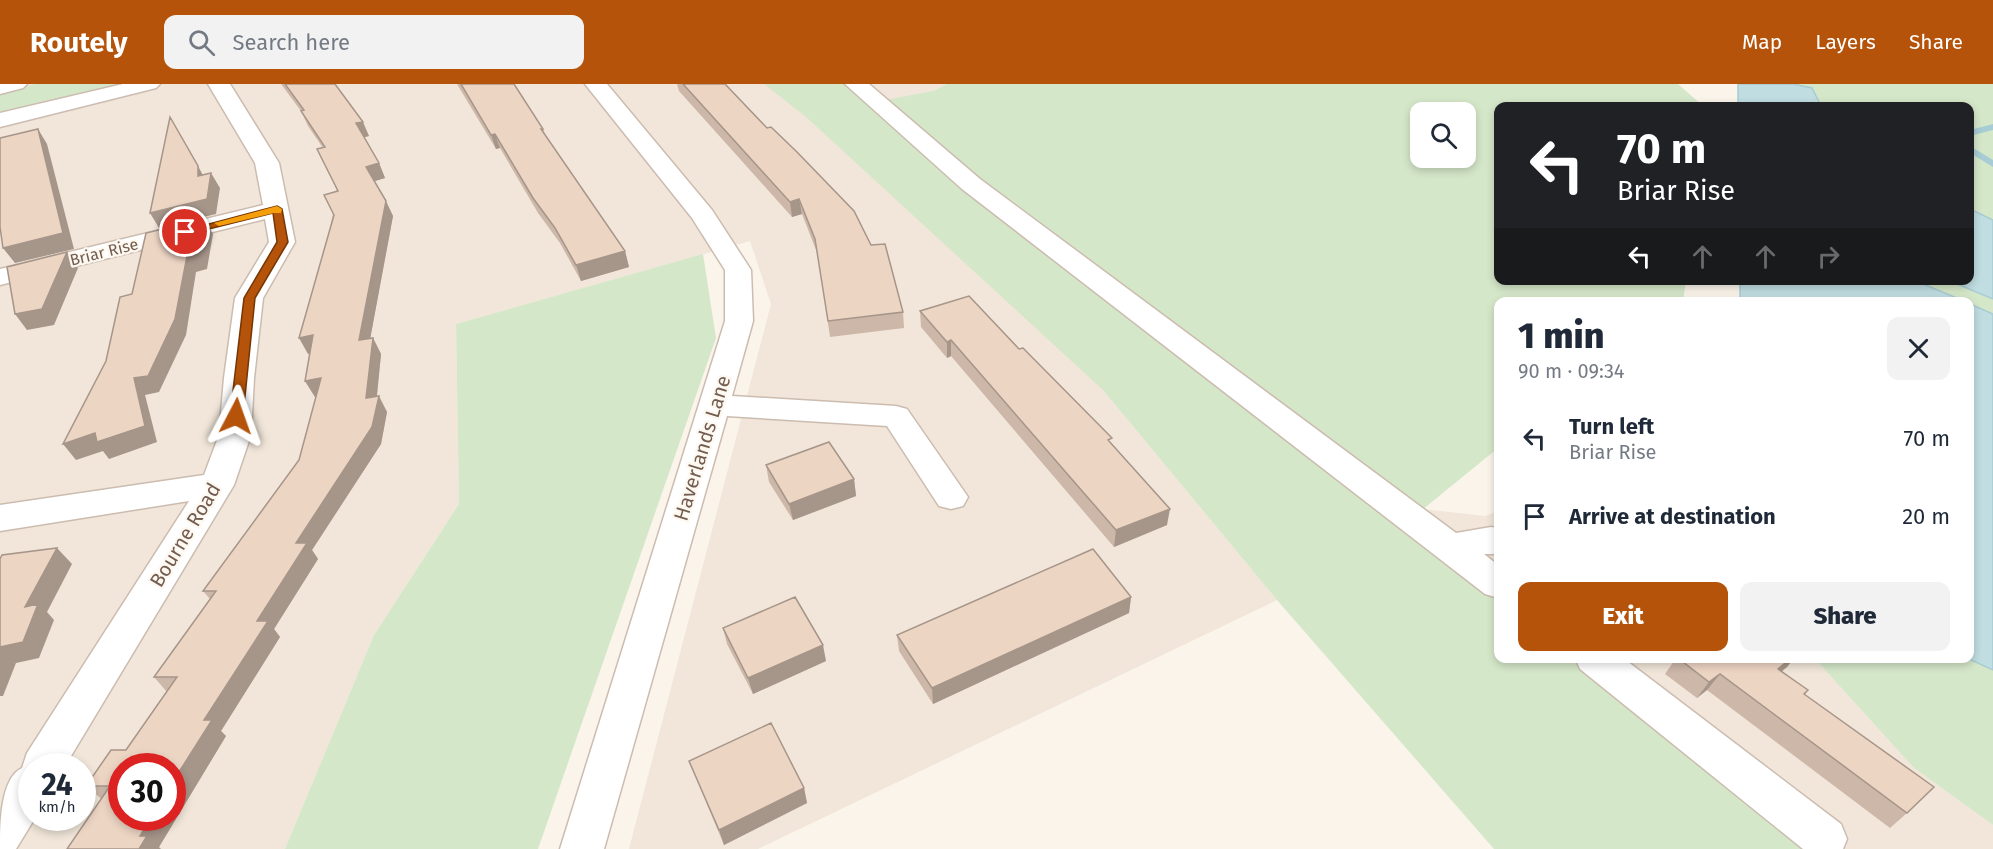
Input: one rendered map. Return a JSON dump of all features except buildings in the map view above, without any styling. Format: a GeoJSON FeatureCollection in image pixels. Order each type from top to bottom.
{"type":"FeatureCollection","features":[{"type":"Feature","properties":{"kind":"street"},"geometry":{"type":"LineString","coordinates":[[0,88],[15,84]]}},
{"type":"Feature","properties":{"kind":"street"},"geometry":{"type":"LineString","coordinates":[[0,120],[149,84]]}},
{"type":"Feature","properties":{"kind":"street","name":"Bourne Road"},"geometry":{"type":"LineString","coordinates":[[50,753],[217,485],[235,435],[239,378],[249,298],[282,242],[267,163],[219,84]]}},
{"type":"Feature","properties":{"kind":"street","name":"Haverlands Lane"},"geometry":{"type":"LineString","coordinates":[[582,849],[716,405],[739,321],[738,270],[704,215],[596,84]]}},
{"type":"Feature","properties":{"kind":"street"},"geometry":{"type":"LineString","coordinates":[[855,84],[971,184],[1494,582]]}},
{"type":"Feature","properties":{"kind":"street","name":"Briar Rise"},"geometry":{"type":"LineString","coordinates":[[0,277],[277,209]]}},
{"type":"Feature","properties":{"kind":"street"},"geometry":{"type":"LineString","coordinates":[[716,405],[897,416],[951,497]]}},
{"type":"Feature","properties":{"kind":"street"},"geometry":{"type":"LineString","coordinates":[[0,518],[217,485]]}},
{"type":"Feature","properties":{"kind":"street"},"geometry":{"type":"LineString","coordinates":[[1450,547],[1494,540]]}},
{"type":"Feature","properties":{"kind":"street"},"geometry":{"type":"LineString","coordinates":[[1600,663],[1825,839]]}},
{"type":"Feature","properties":{"kind":"street"},"geometry":{"type":"LineString","coordinates":[[0,835],[18,806]]}},
{"type":"Feature","properties":{"kind":"shaded area"},"geometry":{"type":"Polygon","coordinates":[[[0,84],[947,84],[933,91],[1103,390],[1277,600],[758,849],[629,849],[771,304],[750,241],[456,324],[459,504],[374,635],[285,849],[0,849],[0,84]]]}},
{"type":"Feature","properties":{"kind":"shaded area"},"geometry":{"type":"Polygon","coordinates":[[[1422,509],[1485,516],[1494,513],[1494,566],[1447,567],[1422,509]]]}},
{"type":"Feature","properties":{"kind":"shaded area"},"geometry":{"type":"Polygon","coordinates":[[[1620,663],[1819,663],[1914,768],[1993,825],[1993,849],[1809,849],[1782,832],[1705,736],[1620,663]]]}},
{"type":"Feature","properties":{"kind":"green space"},"geometry":{"type":"Polygon","coordinates":[[[36,84],[128,84],[0,115],[0,93],[36,84]]]}},
{"type":"Feature","properties":{"kind":"green space"},"geometry":{"type":"Polygon","coordinates":[[[764,84],[854,84],[875,102],[933,91],[947,84],[1678,84],[1698,102],[1494,102],[1494,285],[1685,285],[1684,297],[1494,297],[1494,451],[1422,510],[1447,567],[1494,566],[1494,663],[1620,663],[1705,736],[1782,832],[1809,849],[1494,849],[1277,600],[1103,390],[805,116],[764,84]]]}},
{"type":"Feature","properties":{"kind":"green space"},"geometry":{"type":"Polygon","coordinates":[[[1738,84],[1993,84],[1993,825],[1914,768],[1819,663],[1974,663],[1974,297],[1740,297],[1740,285],[1974,285],[1974,102],[1738,102],[1738,84]]]}},
{"type":"Feature","properties":{"kind":"green space"},"geometry":{"type":"Polygon","coordinates":[[[703,254],[716,338],[538,849],[285,849],[374,635],[459,504],[456,324],[703,254]]]}},
{"type":"Feature","properties":{"kind":"water"},"geometry":{"type":"Polygon","coordinates":[[[1738,84],[1793,84],[1812,88],[1819,102],[1738,102],[1738,84]]]}},
{"type":"Feature","properties":{"kind":"water"},"geometry":{"type":"Polygon","coordinates":[[[1974,211],[1993,220],[1993,299],[1960,285],[1974,285],[1974,211]]]}},
{"type":"Feature","properties":{"kind":"water"},"geometry":{"type":"Polygon","coordinates":[[[1740,285],[1926,285],[1954,297],[1740,297],[1740,285]]]}},
{"type":"Feature","properties":{"kind":"water"},"geometry":{"type":"Polygon","coordinates":[[[1974,306],[1993,314],[1993,670],[1974,661],[1974,306]]]}},
{"type":"Feature","properties":{"kind":"waterway"},"geometry":{"type":"LineString","coordinates":[[1974,132],[1993,127]]}},
{"type":"Feature","properties":{"kind":"waterway"},"geometry":{"type":"LineString","coordinates":[[1974,152],[1993,164]]}},
{"type":"Feature","properties":{"kind":"slow traffic"},"geometry":{"type":"LineString","coordinates":[[219,223],[277,209],[278,211]]}},
{"type":"Feature","properties":{"kind":"route"},"geometry":{"type":"LineString","coordinates":[[185,232],[277,209],[282,242],[249,298],[236,416]]}}]}
